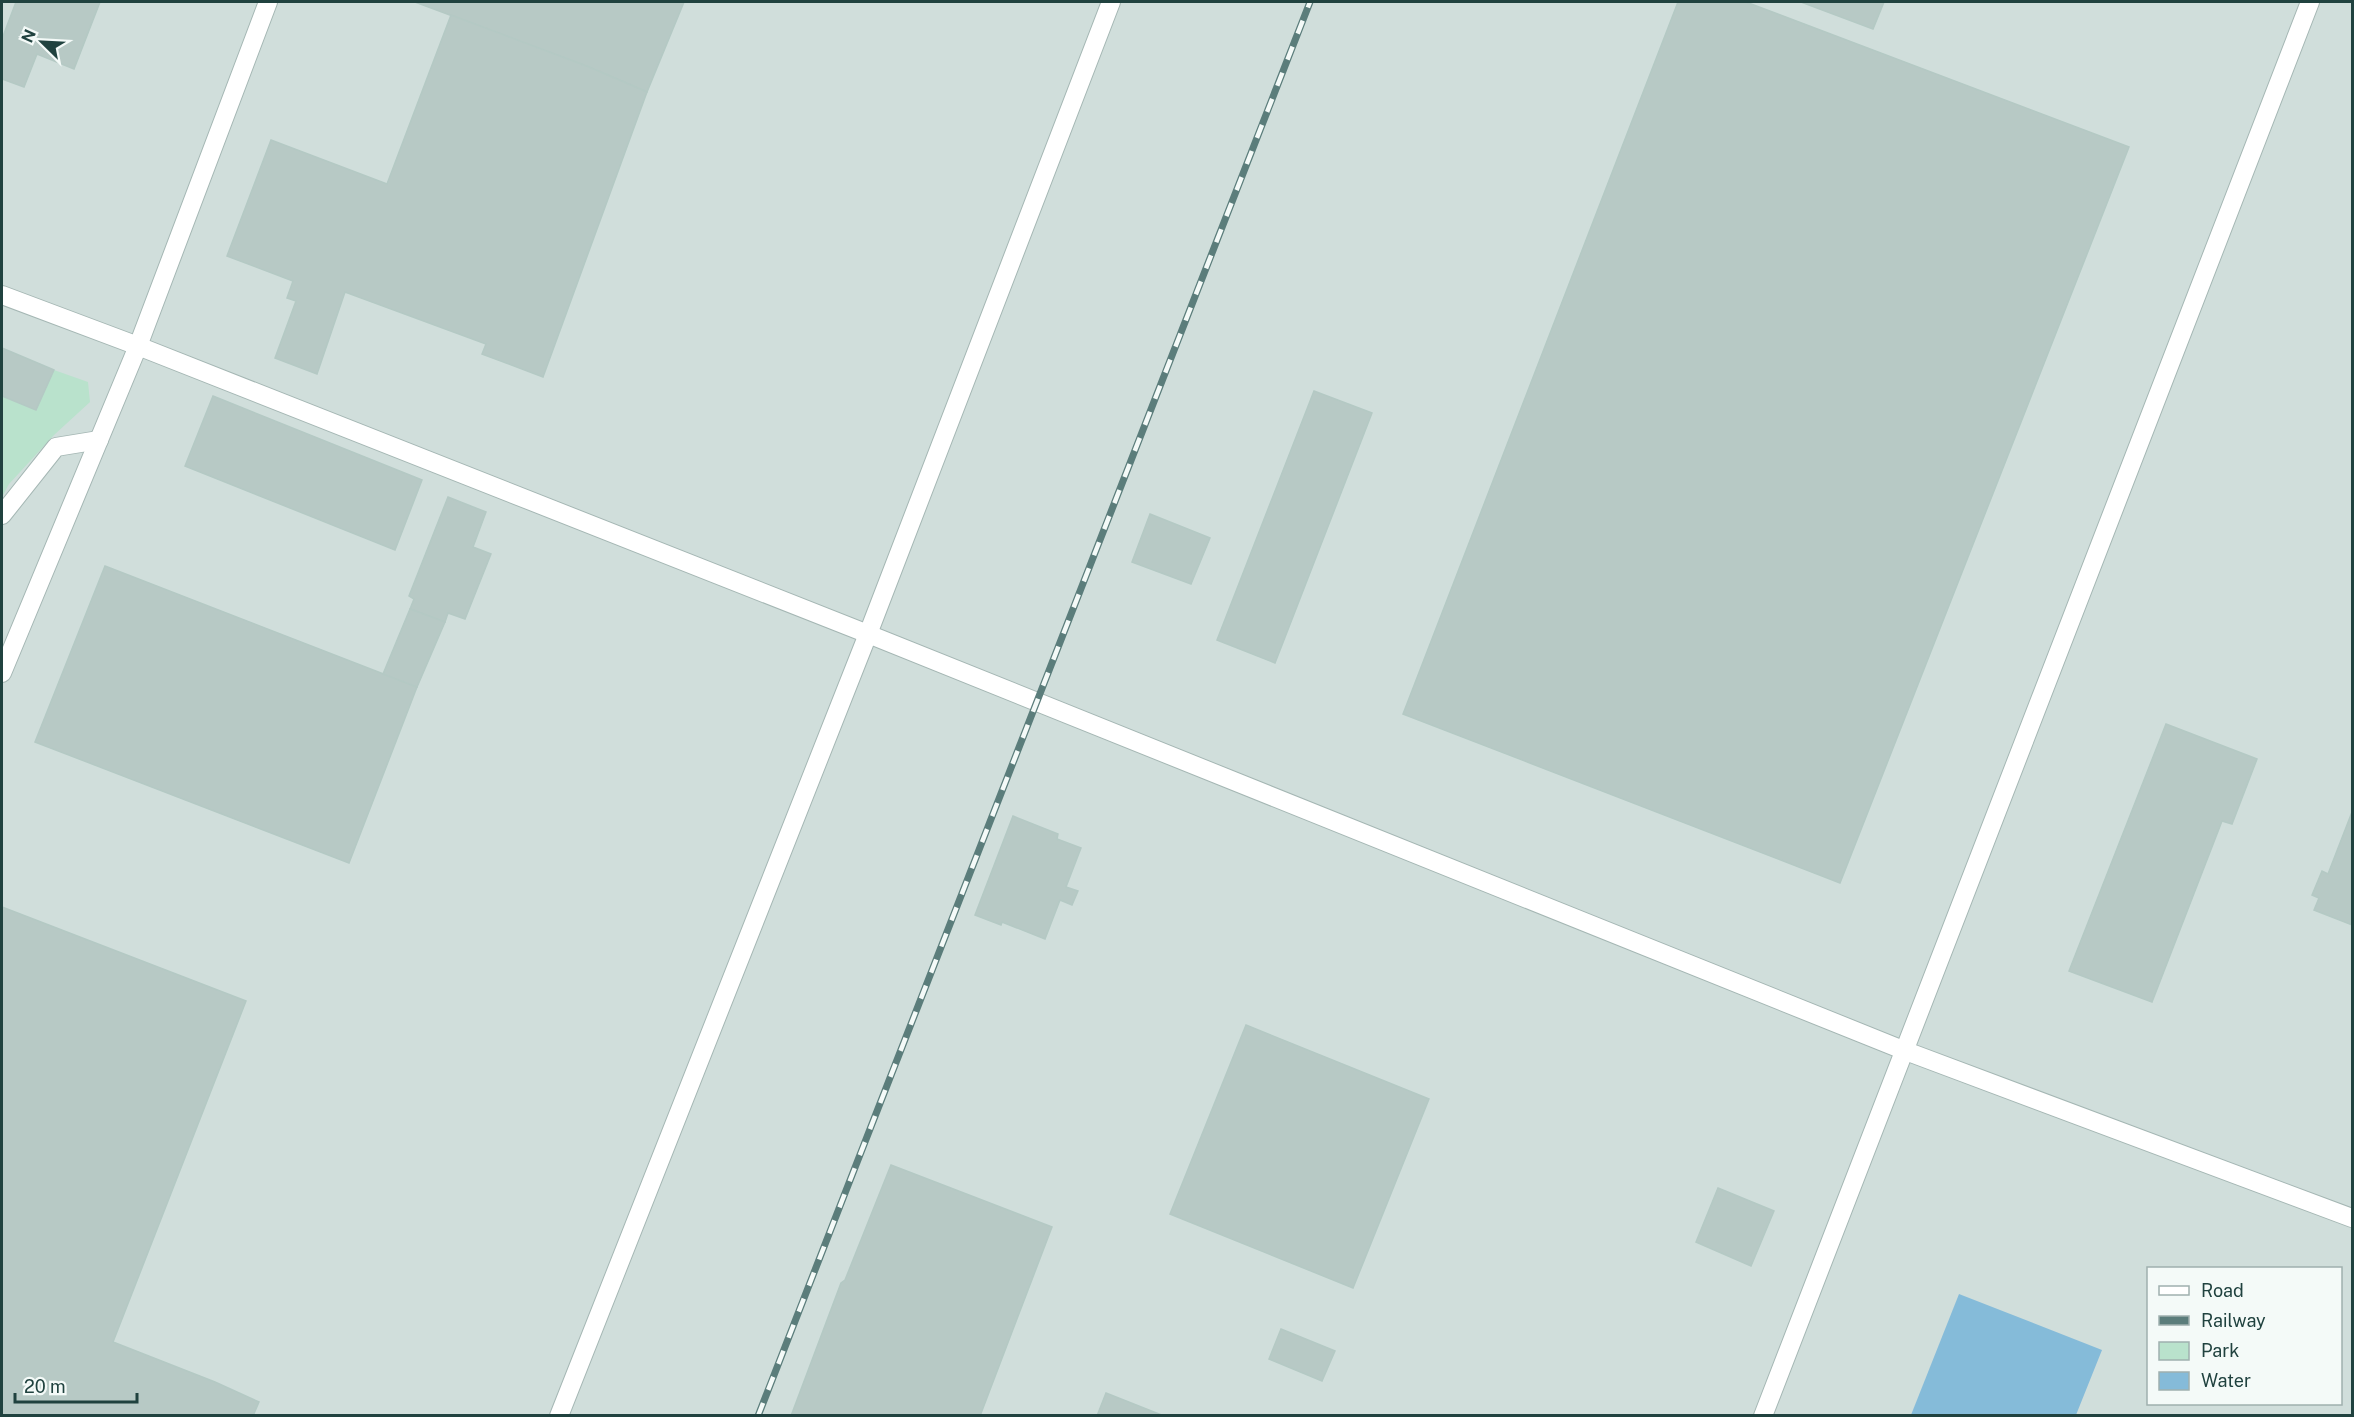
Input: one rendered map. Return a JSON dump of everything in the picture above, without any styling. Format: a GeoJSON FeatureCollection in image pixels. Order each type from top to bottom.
{"type":"FeatureCollection","features":[{"type":"Feature","properties":{"kind":"lane"},"geometry":{"type":"LineString","coordinates":[[2,673],[138,346],[268,2]]}},
{"type":"Feature","properties":{"kind":"lane"},"geometry":{"type":"LineString","coordinates":[[560,1416],[868,634],[1111,2]]}},
{"type":"Feature","properties":{"kind":"lane"},"geometry":{"type":"LineString","coordinates":[[1763,1416],[2310,2]]}},
{"type":"Feature","properties":{"kind":"lane"},"geometry":{"type":"LineString","coordinates":[[2,295],[138,346],[868,634],[1903,1050],[2352,1218]]}},
{"type":"Feature","properties":{"kind":"lane"},"geometry":{"type":"LineString","coordinates":[[2,515],[56,447],[99,440]]}},
{"type":"Feature","properties":{"kind":"shaded area"},"geometry":{"type":"Polygon","coordinates":[[[2,2],[2352,2],[2352,1415],[2,1416],[2,2]]]}},
{"type":"Feature","properties":{"kind":"green space"},"geometry":{"type":"Polygon","coordinates":[[[54,370],[88,382],[90,402],[54,435],[9,484],[2,497],[2,396],[36,410],[54,370]]]}},
{"type":"Feature","properties":{"kind":"water"},"geometry":{"type":"Polygon","coordinates":[[[1959,1294],[2102,1350],[2076,1415],[1911,1415],[1959,1294]]]}},
{"type":"Feature","properties":{"kind":"building"},"geometry":{"type":"Polygon","coordinates":[[[16,2],[100,2],[74,69],[37,54],[24,87],[2,79],[2,39],[16,2]]]}},
{"type":"Feature","properties":{"kind":"building"},"geometry":{"type":"Polygon","coordinates":[[[415,2],[684,2],[647,92],[589,67],[415,2]]]}},
{"type":"Feature","properties":{"kind":"building"},"geometry":{"type":"Polygon","coordinates":[[[1678,2],[1746,2],[2129,147],[1840,883],[1403,714],[1678,2]]]}},
{"type":"Feature","properties":{"kind":"building"},"geometry":{"type":"Polygon","coordinates":[[[1801,2],[1884,2],[1873,29],[1801,2]]]}},
{"type":"Feature","properties":{"kind":"building"},"geometry":{"type":"Polygon","coordinates":[[[451,15],[589,67],[647,92],[543,377],[482,354],[486,344],[345,292],[317,374],[275,358],[296,301],[287,298],[293,281],[227,256],[271,140],[387,184],[451,15]]]}},
{"type":"Feature","properties":{"kind":"building"},"geometry":{"type":"Polygon","coordinates":[[[2,348],[54,370],[36,410],[2,396],[2,348]]]}},
{"type":"Feature","properties":{"kind":"building"},"geometry":{"type":"Polygon","coordinates":[[[1314,391],[1372,413],[1275,663],[1217,640],[1314,391]]]}},
{"type":"Feature","properties":{"kind":"building"},"geometry":{"type":"Polygon","coordinates":[[[213,396],[422,480],[395,550],[185,466],[213,396]]]}},
{"type":"Feature","properties":{"kind":"building"},"geometry":{"type":"Polygon","coordinates":[[[448,497],[486,512],[473,547],[491,554],[465,619],[448,613],[445,622],[410,609],[414,599],[409,596],[448,497]]]}},
{"type":"Feature","properties":{"kind":"building"},"geometry":{"type":"Polygon","coordinates":[[[1150,514],[1210,538],[1191,584],[1132,562],[1150,514]]]}},
{"type":"Feature","properties":{"kind":"building"},"geometry":{"type":"Polygon","coordinates":[[[105,566],[417,687],[349,863],[35,742],[105,566]]]}},
{"type":"Feature","properties":{"kind":"building"},"geometry":{"type":"Polygon","coordinates":[[[410,609],[445,622],[417,687],[383,674],[410,609]]]}},
{"type":"Feature","properties":{"kind":"building"},"geometry":{"type":"Polygon","coordinates":[[[2166,724],[2257,759],[2232,824],[2222,821],[2152,1002],[2069,971],[2166,724]]]}},
{"type":"Feature","properties":{"kind":"building"},"geometry":{"type":"Polygon","coordinates":[[[2352,812],[2352,925],[2314,910],[2319,898],[2312,895],[2322,871],[2328,874],[2352,812]]]}},
{"type":"Feature","properties":{"kind":"building"},"geometry":{"type":"Polygon","coordinates":[[[1013,816],[1058,834],[1057,839],[1081,848],[1066,887],[1078,891],[1072,905],[1060,900],[1045,939],[1002,922],[1001,925],[975,915],[1013,816]]]}},
{"type":"Feature","properties":{"kind":"building"},"geometry":{"type":"Polygon","coordinates":[[[2,907],[246,1001],[113,1342],[259,1402],[253,1416],[2,1416],[2,907]]]}},
{"type":"Feature","properties":{"kind":"building"},"geometry":{"type":"Polygon","coordinates":[[[1246,1025],[1429,1099],[1353,1288],[1170,1214],[1246,1025]]]}},
{"type":"Feature","properties":{"kind":"building"},"geometry":{"type":"Polygon","coordinates":[[[891,1165],[1052,1227],[980,1416],[791,1416],[841,1283],[845,1280],[891,1165]]]}},
{"type":"Feature","properties":{"kind":"building"},"geometry":{"type":"Polygon","coordinates":[[[1718,1188],[1774,1211],[1751,1266],[1696,1242],[1718,1188]]]}},
{"type":"Feature","properties":{"kind":"building"},"geometry":{"type":"Polygon","coordinates":[[[1281,1329],[1335,1351],[1322,1381],[1269,1359],[1281,1329]]]}},
{"type":"Feature","properties":{"kind":"building"},"geometry":{"type":"Polygon","coordinates":[[[1106,1393],[1164,1416],[1097,1416],[1106,1393]]]}},
{"type":"Feature","properties":{"kind":"railway"},"geometry":{"type":"LineString","coordinates":[[758,1416],[1310,2]]}}]}
